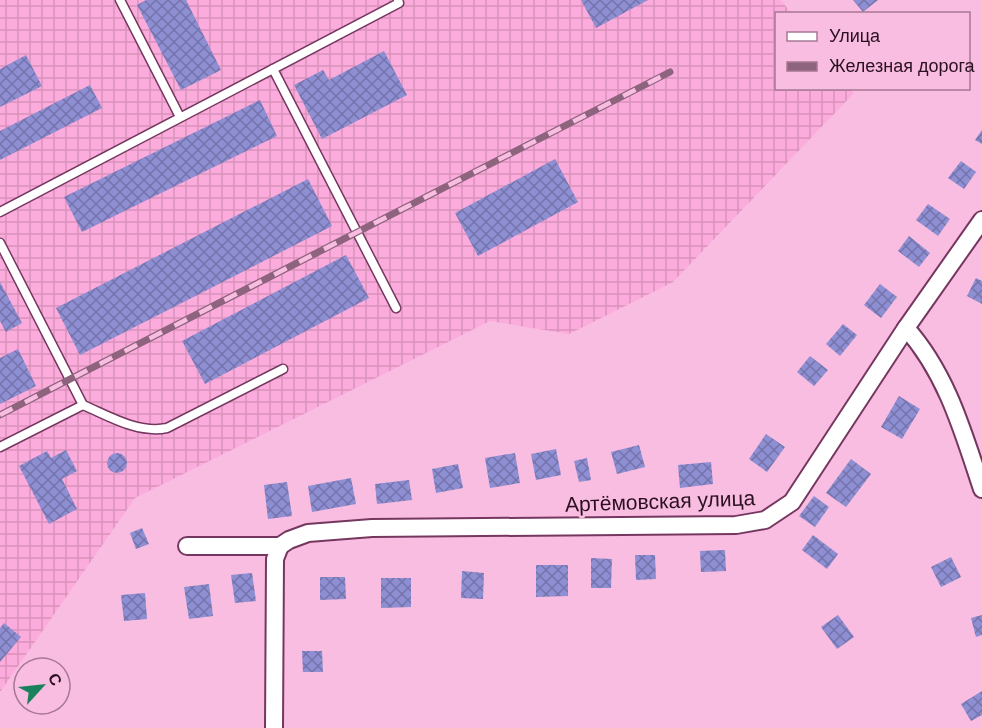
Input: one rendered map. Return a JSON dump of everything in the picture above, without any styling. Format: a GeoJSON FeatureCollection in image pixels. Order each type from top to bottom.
{"type":"FeatureCollection","features":[{"type":"Feature","properties":{"kind":"street","name":"Артёмовская улица"},"geometry":{"type":"LineString","coordinates":[[187,546],[280,546],[308,532],[372,528],[736,525],[765,520],[792,502],[906,328],[982,220]]}},
{"type":"Feature","properties":{"kind":"street"},"geometry":{"type":"LineString","coordinates":[[906,328],[919,342],[939,374],[956,409],[982,489]]}},
{"type":"Feature","properties":{"kind":"street"},"geometry":{"type":"LineString","coordinates":[[274,728],[275,559],[280,546]]}},
{"type":"Feature","properties":{"kind":"lane"},"geometry":{"type":"LineString","coordinates":[[120,0],[180,117]]}},
{"type":"Feature","properties":{"kind":"lane"},"geometry":{"type":"LineString","coordinates":[[0,212],[399,3],[398,0]]}},
{"type":"Feature","properties":{"kind":"lane"},"geometry":{"type":"LineString","coordinates":[[273,69],[396,308]]}},
{"type":"Feature","properties":{"kind":"lane"},"geometry":{"type":"LineString","coordinates":[[0,243],[83,405],[145,430],[157,430],[167,428],[283,369]]}},
{"type":"Feature","properties":{"kind":"lane"},"geometry":{"type":"LineString","coordinates":[[0,447],[83,405]]}},
{"type":"Feature","properties":{"kind":"shaded area"},"geometry":{"type":"Polygon","coordinates":[[[0,0],[781,0],[790,12],[775,12],[775,90],[851,90],[854,93],[673,282],[569,334],[490,321],[135,498],[25,656],[12,656],[12,675],[0,692],[0,0]]]}},
{"type":"Feature","properties":{"kind":"building"},"geometry":{"type":"Polygon","coordinates":[[[146,0],[186,0],[221,70],[181,90],[137,5],[146,0]]]}},
{"type":"Feature","properties":{"kind":"building"},"geometry":{"type":"Polygon","coordinates":[[[581,0],[648,0],[596,28],[581,0]]]}},
{"type":"Feature","properties":{"kind":"building"},"geometry":{"type":"Polygon","coordinates":[[[853,0],[878,0],[863,12],[853,0]]]}},
{"type":"Feature","properties":{"kind":"building"},"geometry":{"type":"Polygon","coordinates":[[[384,51],[407,95],[322,139],[294,85],[323,70],[329,80],[384,51]]]}},
{"type":"Feature","properties":{"kind":"building"},"geometry":{"type":"Polygon","coordinates":[[[26,55],[42,86],[0,107],[0,69],[26,55]]]}},
{"type":"Feature","properties":{"kind":"building"},"geometry":{"type":"Polygon","coordinates":[[[90,85],[102,108],[0,160],[0,131],[90,85]]]}},
{"type":"Feature","properties":{"kind":"building"},"geometry":{"type":"Polygon","coordinates":[[[260,100],[277,136],[82,232],[64,197],[260,100]]]}},
{"type":"Feature","properties":{"kind":"building"},"geometry":{"type":"Polygon","coordinates":[[[982,130],[982,144],[975,140],[982,130]]]}},
{"type":"Feature","properties":{"kind":"building"},"geometry":{"type":"Polygon","coordinates":[[[555,159],[578,202],[478,256],[455,213],[555,159]]]}},
{"type":"Feature","properties":{"kind":"building"},"geometry":{"type":"Polygon","coordinates":[[[961,161],[976,172],[964,189],[948,178],[961,161]]]}},
{"type":"Feature","properties":{"kind":"building"},"geometry":{"type":"Polygon","coordinates":[[[308,179],[332,226],[80,355],[56,308],[308,179]]]}},
{"type":"Feature","properties":{"kind":"building"},"geometry":{"type":"Polygon","coordinates":[[[928,204],[950,219],[938,236],[916,220],[928,204]]]}},
{"type":"Feature","properties":{"kind":"building"},"geometry":{"type":"Polygon","coordinates":[[[909,236],[930,253],[919,267],[898,251],[909,236]]]}},
{"type":"Feature","properties":{"kind":"building"},"geometry":{"type":"Polygon","coordinates":[[[346,255],[369,298],[205,384],[182,341],[346,255]]]}},
{"type":"Feature","properties":{"kind":"building"},"geometry":{"type":"Polygon","coordinates":[[[976,278],[982,281],[982,304],[967,296],[976,278]]]}},
{"type":"Feature","properties":{"kind":"building"},"geometry":{"type":"Polygon","coordinates":[[[0,282],[22,323],[6,332],[0,321],[0,282]]]}},
{"type":"Feature","properties":{"kind":"building"},"geometry":{"type":"Polygon","coordinates":[[[880,284],[897,297],[881,318],[864,305],[880,284]]]}},
{"type":"Feature","properties":{"kind":"building"},"geometry":{"type":"Polygon","coordinates":[[[843,324],[857,335],[840,356],[826,344],[843,324]]]}},
{"type":"Feature","properties":{"kind":"building"},"geometry":{"type":"Polygon","coordinates":[[[18,349],[36,386],[0,404],[0,358],[18,349]]]}},
{"type":"Feature","properties":{"kind":"building"},"geometry":{"type":"Polygon","coordinates":[[[810,356],[828,370],[814,386],[797,372],[810,356]]]}},
{"type":"Feature","properties":{"kind":"building"},"geometry":{"type":"Polygon","coordinates":[[[899,396],[920,409],[902,439],[881,427],[899,396]]]}},
{"type":"Feature","properties":{"kind":"building"},"geometry":{"type":"Polygon","coordinates":[[[766,434],[785,447],[767,472],[749,459],[766,434]]]}},
{"type":"Feature","properties":{"kind":"building"},"geometry":{"type":"Polygon","coordinates":[[[639,445],[645,467],[617,474],[611,452],[639,445]]]}},
{"type":"Feature","properties":{"kind":"building"},"geometry":{"type":"Polygon","coordinates":[[[556,449],[561,475],[536,480],[531,454],[556,449]]]}},
{"type":"Feature","properties":{"kind":"building"},"geometry":{"type":"Polygon","coordinates":[[[66,450],[77,471],[62,479],[77,509],[49,524],[19,466],[47,451],[51,458],[66,450]]]}},
{"type":"Feature","properties":{"kind":"building"},"geometry":{"type":"Polygon","coordinates":[[[117,453],[124,456],[127,463],[124,470],[117,473],[110,470],[107,463],[110,456],[117,453]]]}},
{"type":"Feature","properties":{"kind":"building"},"geometry":{"type":"Polygon","coordinates":[[[515,453],[520,483],[490,488],[485,458],[515,453]]]}},
{"type":"Feature","properties":{"kind":"building"},"geometry":{"type":"Polygon","coordinates":[[[587,458],[591,480],[579,482],[574,461],[587,458]]]}},
{"type":"Feature","properties":{"kind":"building"},"geometry":{"type":"Polygon","coordinates":[[[851,459],[871,474],[846,507],[826,493],[851,459]]]}},
{"type":"Feature","properties":{"kind":"building"},"geometry":{"type":"Polygon","coordinates":[[[711,462],[713,484],[680,488],[678,465],[711,462]]]}},
{"type":"Feature","properties":{"kind":"building"},"geometry":{"type":"Polygon","coordinates":[[[458,464],[463,488],[436,493],[432,469],[458,464]]]}},
{"type":"Feature","properties":{"kind":"building"},"geometry":{"type":"Polygon","coordinates":[[[351,478],[356,504],[312,512],[308,486],[351,478]]]}},
{"type":"Feature","properties":{"kind":"building"},"geometry":{"type":"Polygon","coordinates":[[[409,480],[412,500],[377,504],[375,484],[409,480]]]}},
{"type":"Feature","properties":{"kind":"building"},"geometry":{"type":"Polygon","coordinates":[[[287,482],[292,516],[268,519],[264,485],[287,482]]]}},
{"type":"Feature","properties":{"kind":"building"},"geometry":{"type":"Polygon","coordinates":[[[814,496],[829,507],[815,527],[799,516],[814,496]]]}},
{"type":"Feature","properties":{"kind":"building"},"geometry":{"type":"Polygon","coordinates":[[[142,528],[149,544],[136,549],[130,533],[142,528]]]}},
{"type":"Feature","properties":{"kind":"building"},"geometry":{"type":"Polygon","coordinates":[[[813,535],[838,554],[827,569],[802,550],[813,535]]]}},
{"type":"Feature","properties":{"kind":"building"},"geometry":{"type":"Polygon","coordinates":[[[725,550],[726,571],[701,572],[700,551],[725,550]]]}},
{"type":"Feature","properties":{"kind":"building"},"geometry":{"type":"Polygon","coordinates":[[[635,555],[655,555],[656,579],[636,580],[635,555]]]}},
{"type":"Feature","properties":{"kind":"building"},"geometry":{"type":"Polygon","coordinates":[[[951,557],[961,577],[941,587],[931,567],[951,557]]]}},
{"type":"Feature","properties":{"kind":"building"},"geometry":{"type":"Polygon","coordinates":[[[591,558],[612,559],[611,588],[591,588],[591,558]]]}},
{"type":"Feature","properties":{"kind":"building"},"geometry":{"type":"Polygon","coordinates":[[[536,565],[568,565],[568,596],[536,597],[536,565]]]}},
{"type":"Feature","properties":{"kind":"building"},"geometry":{"type":"Polygon","coordinates":[[[462,571],[484,573],[483,599],[461,598],[462,571]]]}},
{"type":"Feature","properties":{"kind":"building"},"geometry":{"type":"Polygon","coordinates":[[[252,573],[256,601],[235,603],[231,575],[252,573]]]}},
{"type":"Feature","properties":{"kind":"building"},"geometry":{"type":"Polygon","coordinates":[[[320,577],[345,577],[346,599],[320,600],[320,577]]]}},
{"type":"Feature","properties":{"kind":"building"},"geometry":{"type":"Polygon","coordinates":[[[381,578],[411,578],[411,607],[381,608],[381,578]]]}},
{"type":"Feature","properties":{"kind":"building"},"geometry":{"type":"Polygon","coordinates":[[[209,584],[213,616],[189,619],[184,587],[209,584]]]}},
{"type":"Feature","properties":{"kind":"building"},"geometry":{"type":"Polygon","coordinates":[[[145,593],[147,619],[124,621],[121,595],[145,593]]]}},
{"type":"Feature","properties":{"kind":"building"},"geometry":{"type":"Polygon","coordinates":[[[838,615],[854,637],[837,649],[821,627],[838,615]]]}},
{"type":"Feature","properties":{"kind":"building"},"geometry":{"type":"Polygon","coordinates":[[[982,615],[982,635],[976,637],[971,618],[982,615]]]}},
{"type":"Feature","properties":{"kind":"building"},"geometry":{"type":"Polygon","coordinates":[[[4,623],[21,637],[0,662],[0,628],[4,623]]]}},
{"type":"Feature","properties":{"kind":"building"},"geometry":{"type":"Polygon","coordinates":[[[302,651],[322,651],[323,672],[303,672],[302,651]]]}},
{"type":"Feature","properties":{"kind":"building"},"geometry":{"type":"Polygon","coordinates":[[[982,691],[982,715],[971,721],[961,704],[982,691]]]}},
{"type":"Feature","properties":{"kind":"railway"},"geometry":{"type":"LineString","coordinates":[[0,415],[670,72]]}}]}
